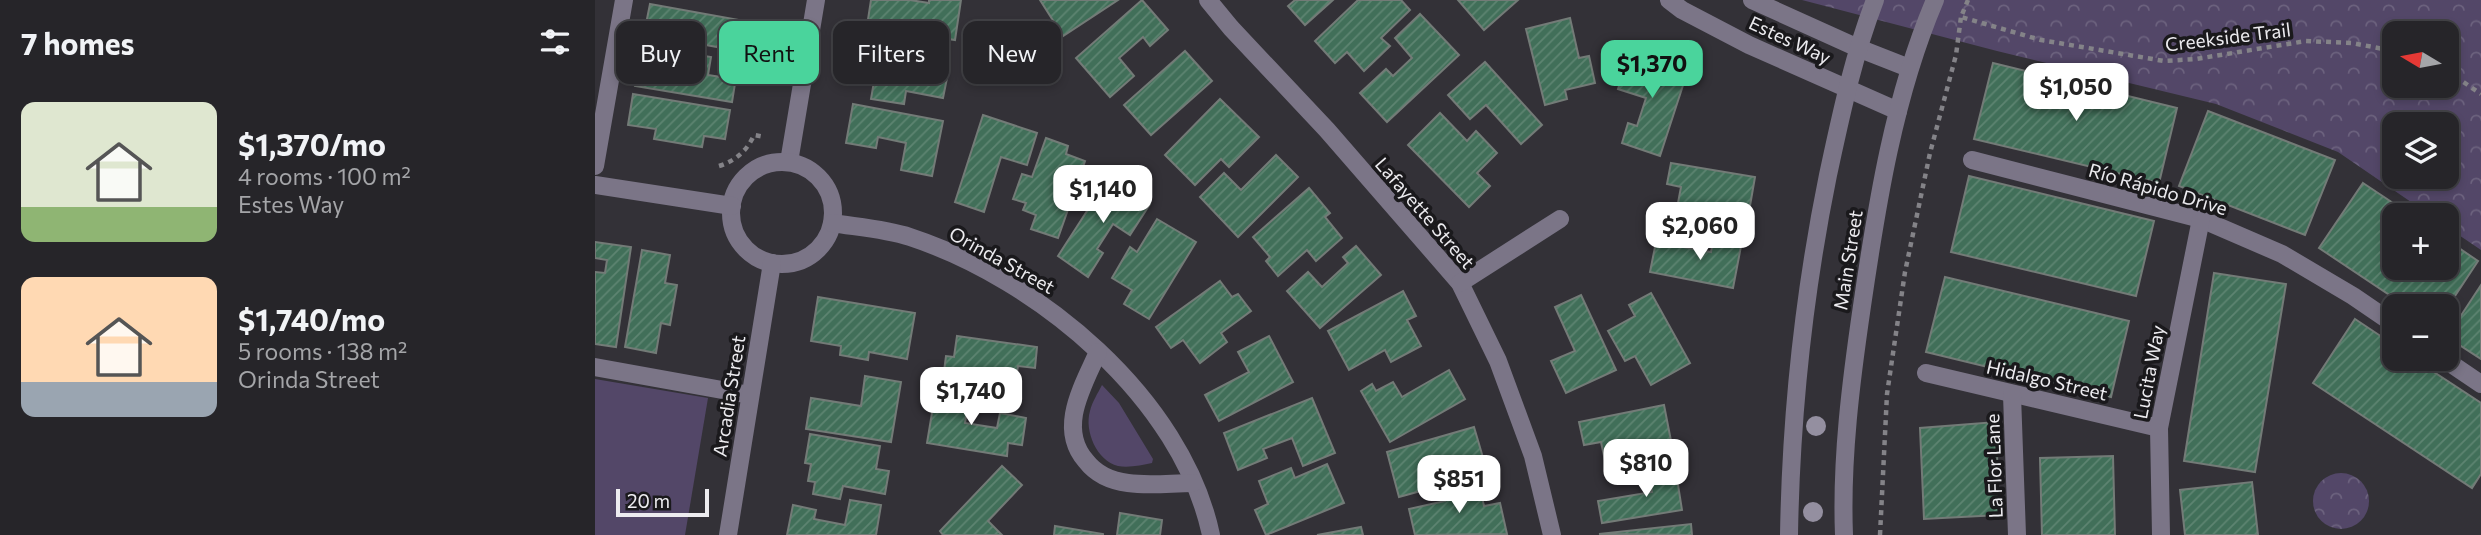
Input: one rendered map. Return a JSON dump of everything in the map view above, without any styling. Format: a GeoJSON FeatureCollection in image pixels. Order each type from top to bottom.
{"type":"FeatureCollection","features":[{"type":"Feature","properties":{"kind":"street"},"geometry":{"type":"LineString","coordinates":[[595,166],[624,0]]}},
{"type":"Feature","properties":{"kind":"street"},"geometry":{"type":"LineString","coordinates":[[789,162],[816,0]]}},
{"type":"Feature","properties":{"kind":"street","name":"Lafayette Street"},"geometry":{"type":"LineString","coordinates":[[1208,0],[1231,29],[1327,130],[1460,283],[1498,361],[1533,456],[1552,535]]}},
{"type":"Feature","properties":{"kind":"street","name":"Estes Way"},"geometry":{"type":"LineString","coordinates":[[1669,0],[1682,10],[1749,45],[1898,111]]}},
{"type":"Feature","properties":{"kind":"street","name":"Estes Way"},"geometry":{"type":"LineString","coordinates":[[1752,0],[1909,68]]}},
{"type":"Feature","properties":{"kind":"street","name":"Main Street"},"geometry":{"type":"LineString","coordinates":[[1789,535],[1799,359],[1818,226],[1846,88],[1875,0]]}},
{"type":"Feature","properties":{"kind":"street","name":"Main Street"},"geometry":{"type":"LineString","coordinates":[[1844,535],[1843,502],[1853,366],[1870,251],[1909,68],[1935,0]]}},
{"type":"Feature","properties":{"kind":"street","name":"Río Rápido Drive"},"geometry":{"type":"LineString","coordinates":[[1972,160],[2201,219],[2282,254],[2382,316]]}},
{"type":"Feature","properties":{"kind":"street"},"geometry":{"type":"LineString","coordinates":[[789,162],[814,173],[823,183],[833,209],[832,223],[824,242],[810,255],[792,263],[772,263],[755,256],[741,243],[733,225],[732,206],[745,177],[758,168],[789,162]]}},
{"type":"Feature","properties":{"kind":"street"},"geometry":{"type":"LineString","coordinates":[[595,185],[732,206]]}},
{"type":"Feature","properties":{"kind":"street"},"geometry":{"type":"LineString","coordinates":[[1460,283],[1560,219]]}},
{"type":"Feature","properties":{"kind":"street","name":"Lucita Way"},"geometry":{"type":"LineString","coordinates":[[2161,535],[2159,428],[2201,219]]}},
{"type":"Feature","properties":{"kind":"street","name":"Orinda Street"},"geometry":{"type":"LineString","coordinates":[[832,223],[908,236],[960,256],[1015,287],[1065,321],[1153,410],[1193,483],[1212,535]]}},
{"type":"Feature","properties":{"kind":"street","name":"Arcadia Street"},"geometry":{"type":"LineString","coordinates":[[728,535],[772,263]]}},
{"type":"Feature","properties":{"kind":"street"},"geometry":{"type":"LineString","coordinates":[[1098,352],[1080,391],[1073,414],[1072,435],[1078,452],[1090,466],[1108,478],[1129,483],[1193,483]]}},
{"type":"Feature","properties":{"kind":"street"},"geometry":{"type":"LineString","coordinates":[[595,367],[750,395]]}},
{"type":"Feature","properties":{"kind":"street"},"geometry":{"type":"LineString","coordinates":[[2459,369],[2481,384]]}},
{"type":"Feature","properties":{"kind":"street","name":"Hidalgo Street"},"geometry":{"type":"LineString","coordinates":[[1926,373],[2159,428]]}},
{"type":"Feature","properties":{"kind":"street","name":"La Flor Lane"},"geometry":{"type":"LineString","coordinates":[[2012,395],[2017,535]]}},
{"type":"Feature","properties":{"kind":"path"},"geometry":{"type":"LineString","coordinates":[[1880,535],[1887,394],[1905,272],[1930,153],[1956,55],[1961,17],[1968,0]]}},
{"type":"Feature","properties":{"kind":"path","name":"Creekside Trail"},"geometry":{"type":"LineString","coordinates":[[1961,17],[2041,40],[2164,61],[2196,59],[2306,41],[2352,43],[2382,49]]}},
{"type":"Feature","properties":{"kind":"path"},"geometry":{"type":"LineString","coordinates":[[2459,79],[2481,94]]}},
{"type":"Feature","properties":{"kind":"path"},"geometry":{"type":"LineString","coordinates":[[719,166],[732,162],[750,145],[754,135],[765,137]]}},
{"type":"Feature","properties":{"kind":"green space"},"geometry":{"type":"Polygon","coordinates":[[[1802,0],[2481,0],[2481,250],[2459,235],[2459,203],[2412,203],[2392,189],[2459,189],[2459,112],[2382,112],[2382,182],[2338,152],[2216,104],[1802,0]]]}},
{"type":"Feature","properties":{"kind":"green space"},"geometry":{"type":"Polygon","coordinates":[[[595,379],[708,398],[685,535],[595,535],[595,379]]]}},
{"type":"Feature","properties":{"kind":"green space"},"geometry":{"type":"Polygon","coordinates":[[[1102,385],[1119,403],[1153,459],[1152,463],[1118,466],[1098,452],[1091,436],[1089,419],[1092,404],[1102,385]]]}},
{"type":"Feature","properties":{"kind":"green space"},"geometry":{"type":"Polygon","coordinates":[[[2336,473],[2346,473],[2361,481],[2367,490],[2367,512],[2361,521],[2346,529],[2336,529],[2318,517],[2313,506],[2313,496],[2325,478],[2336,473]]]}},
{"type":"Feature","properties":{"kind":"building"},"geometry":{"type":"Polygon","coordinates":[[[871,0],[929,3],[929,0],[961,0],[955,40],[949,39],[949,21],[868,21],[871,0]]]}},
{"type":"Feature","properties":{"kind":"building"},"geometry":{"type":"Polygon","coordinates":[[[1040,0],[1118,0],[1063,36],[1061,21],[1053,21],[1040,0]]]}},
{"type":"Feature","properties":{"kind":"building"},"geometry":{"type":"Polygon","coordinates":[[[1142,0],[1168,30],[1150,46],[1143,37],[1119,58],[1134,76],[1110,97],[1076,58],[1142,0]]]}},
{"type":"Feature","properties":{"kind":"building"},"geometry":{"type":"Polygon","coordinates":[[[1295,0],[1333,0],[1305,25],[1288,6],[1295,0]]]}},
{"type":"Feature","properties":{"kind":"building"},"geometry":{"type":"Polygon","coordinates":[[[1358,0],[1401,0],[1410,10],[1381,38],[1390,46],[1364,71],[1347,52],[1335,63],[1315,41],[1358,0]]]}},
{"type":"Feature","properties":{"kind":"building"},"geometry":{"type":"Polygon","coordinates":[[[1458,0],[1518,0],[1484,30],[1458,0]]]}},
{"type":"Feature","properties":{"kind":"building"},"geometry":{"type":"Polygon","coordinates":[[[650,4],[739,20],[719,21],[719,47],[705,45],[705,21],[647,21],[650,4]]]}},
{"type":"Feature","properties":{"kind":"building"},"geometry":{"type":"Polygon","coordinates":[[[1420,14],[1459,55],[1387,122],[1360,93],[1386,69],[1393,76],[1412,58],[1395,38],[1420,14]]]}},
{"type":"Feature","properties":{"kind":"building"},"geometry":{"type":"Polygon","coordinates":[[[1570,18],[1579,58],[1589,56],[1595,83],[1565,90],[1567,99],[1545,105],[1526,29],[1570,18]]]}},
{"type":"Feature","properties":{"kind":"building"},"geometry":{"type":"Polygon","coordinates":[[[1185,51],[1212,81],[1151,135],[1124,105],[1185,51]]]}},
{"type":"Feature","properties":{"kind":"building"},"geometry":{"type":"Polygon","coordinates":[[[1630,51],[1688,70],[1660,156],[1622,143],[1628,123],[1637,126],[1646,98],[1618,89],[1630,51]]]}},
{"type":"Feature","properties":{"kind":"building"},"geometry":{"type":"Polygon","coordinates":[[[705,56],[711,57],[708,75],[719,77],[719,84],[735,84],[732,102],[635,86],[705,84],[705,56]]]}},
{"type":"Feature","properties":{"kind":"building"},"geometry":{"type":"Polygon","coordinates":[[[1485,62],[1542,125],[1521,144],[1486,105],[1470,119],[1448,95],[1485,62]]]}},
{"type":"Feature","properties":{"kind":"building"},"geometry":{"type":"Polygon","coordinates":[[[1993,63],[2177,108],[2159,183],[1974,139],[1993,63]]]}},
{"type":"Feature","properties":{"kind":"building"},"geometry":{"type":"Polygon","coordinates":[[[874,84],[946,84],[943,98],[906,91],[904,104],[871,99],[874,84]]]}},
{"type":"Feature","properties":{"kind":"building"},"geometry":{"type":"Polygon","coordinates":[[[633,94],[730,110],[725,139],[704,136],[702,147],[654,139],[656,129],[628,125],[633,94]]]}},
{"type":"Feature","properties":{"kind":"building"},"geometry":{"type":"Polygon","coordinates":[[[1220,99],[1259,137],[1229,167],[1221,159],[1195,185],[1165,155],[1220,99]]]}},
{"type":"Feature","properties":{"kind":"building"},"geometry":{"type":"Polygon","coordinates":[[[853,104],[943,121],[932,176],[901,170],[906,143],[878,137],[876,148],[846,143],[853,104]]]}},
{"type":"Feature","properties":{"kind":"building"},"geometry":{"type":"Polygon","coordinates":[[[2208,111],[2335,160],[2305,235],[2179,186],[2208,111]]]}},
{"type":"Feature","properties":{"kind":"building"},"geometry":{"type":"Polygon","coordinates":[[[1440,113],[1467,141],[1476,131],[1497,153],[1477,173],[1490,186],[1469,207],[1408,145],[1440,113]]]}},
{"type":"Feature","properties":{"kind":"building"},"geometry":{"type":"Polygon","coordinates":[[[983,115],[1037,133],[1027,165],[1001,157],[984,212],[955,202],[983,115]]]}},
{"type":"Feature","properties":{"kind":"building"},"geometry":{"type":"Polygon","coordinates":[[[1046,138],[1068,146],[1066,154],[1085,161],[1058,238],[1031,229],[1036,215],[1023,210],[1026,203],[1013,199],[1022,174],[1032,177],[1046,138]]]}},
{"type":"Feature","properties":{"kind":"building"},"geometry":{"type":"Polygon","coordinates":[[[1276,155],[1298,177],[1238,237],[1200,197],[1224,173],[1241,190],[1276,155]]]}},
{"type":"Feature","properties":{"kind":"building"},"geometry":{"type":"Polygon","coordinates":[[[1671,163],[1755,177],[1747,223],[1710,217],[1708,225],[1675,219],[1681,187],[1667,184],[1671,163]]]}},
{"type":"Feature","properties":{"kind":"building"},"geometry":{"type":"Polygon","coordinates":[[[1969,176],[2154,221],[2136,296],[1951,252],[1969,176]]]}},
{"type":"Feature","properties":{"kind":"building"},"geometry":{"type":"Polygon","coordinates":[[[1109,177],[1150,204],[1130,235],[1113,224],[1097,249],[1103,253],[1088,277],[1058,256],[1109,177]]]}},
{"type":"Feature","properties":{"kind":"building"},"geometry":{"type":"Polygon","coordinates":[[[2363,183],[2393,203],[2382,203],[2382,280],[2459,280],[2459,248],[2478,261],[2456,294],[2388,294],[2319,248],[2363,183]]]}},
{"type":"Feature","properties":{"kind":"building"},"geometry":{"type":"Polygon","coordinates":[[[1309,188],[1330,213],[1325,217],[1342,238],[1316,261],[1307,250],[1278,276],[1266,261],[1270,257],[1253,237],[1309,188]]]}},
{"type":"Feature","properties":{"kind":"building"},"geometry":{"type":"Polygon","coordinates":[[[1157,219],[1196,242],[1149,319],[1124,304],[1132,290],[1112,278],[1130,247],[1137,252],[1157,219]]]}},
{"type":"Feature","properties":{"kind":"building"},"geometry":{"type":"Polygon","coordinates":[[[1714,235],[1742,241],[1733,288],[1650,272],[1656,242],[1711,252],[1714,235]]]}},
{"type":"Feature","properties":{"kind":"building"},"geometry":{"type":"Polygon","coordinates":[[[595,242],[631,247],[616,347],[595,344],[595,272],[605,273],[607,260],[595,258],[595,242]]]}},
{"type":"Feature","properties":{"kind":"building"},"geometry":{"type":"Polygon","coordinates":[[[1356,246],[1381,275],[1320,328],[1287,291],[1308,272],[1322,287],[1348,263],[1343,257],[1356,246]]]}},
{"type":"Feature","properties":{"kind":"building"},"geometry":{"type":"Polygon","coordinates":[[[642,250],[670,255],[665,283],[677,285],[670,325],[661,323],[656,353],[625,347],[642,250]]]}},
{"type":"Feature","properties":{"kind":"building"},"geometry":{"type":"Polygon","coordinates":[[[2214,273],[2286,284],[2255,472],[2184,461],[2214,273]]]}},
{"type":"Feature","properties":{"kind":"building"},"geometry":{"type":"Polygon","coordinates":[[[1945,277],[2129,321],[2111,397],[1926,352],[1945,277]]]}},
{"type":"Feature","properties":{"kind":"building"},"geometry":{"type":"Polygon","coordinates":[[[1220,281],[1232,297],[1238,294],[1251,311],[1221,333],[1227,342],[1200,363],[1183,340],[1171,348],[1156,327],[1220,281]]]}},
{"type":"Feature","properties":{"kind":"building"},"geometry":{"type":"Polygon","coordinates":[[[2481,285],[2481,359],[2459,345],[2459,319],[2481,285]]]}},
{"type":"Feature","properties":{"kind":"building"},"geometry":{"type":"Polygon","coordinates":[[[1403,291],[1416,316],[1407,320],[1421,346],[1391,362],[1385,350],[1349,370],[1328,331],[1403,291]]]}},
{"type":"Feature","properties":{"kind":"building"},"geometry":{"type":"Polygon","coordinates":[[[1651,293],[1690,363],[1651,385],[1635,356],[1625,361],[1608,331],[1635,316],[1629,305],[1651,293]]]}},
{"type":"Feature","properties":{"kind":"building"},"geometry":{"type":"Polygon","coordinates":[[[1581,295],[1616,370],[1566,393],[1551,361],[1575,351],[1555,307],[1581,295]]]}},
{"type":"Feature","properties":{"kind":"building"},"geometry":{"type":"Polygon","coordinates":[[[818,297],[915,313],[907,359],[869,352],[868,360],[840,355],[841,346],[811,341],[818,297]]]}},
{"type":"Feature","properties":{"kind":"building"},"geometry":{"type":"Polygon","coordinates":[[[2355,319],[2382,337],[2382,371],[2432,371],[2481,403],[2481,474],[2472,488],[2313,383],[2355,319]]]}},
{"type":"Feature","properties":{"kind":"building"},"geometry":{"type":"Polygon","coordinates":[[[957,336],[1037,347],[1035,368],[1018,366],[1014,389],[943,379],[946,356],[954,357],[957,336]]]}},
{"type":"Feature","properties":{"kind":"building"},"geometry":{"type":"Polygon","coordinates":[[[1269,336],[1293,382],[1219,421],[1205,395],[1249,372],[1238,352],[1269,336]]]}},
{"type":"Feature","properties":{"kind":"building"},"geometry":{"type":"Polygon","coordinates":[[[1449,370],[1465,399],[1390,442],[1361,391],[1372,384],[1376,391],[1393,382],[1402,397],[1449,370]]]}},
{"type":"Feature","properties":{"kind":"building"},"geometry":{"type":"Polygon","coordinates":[[[865,376],[901,382],[891,442],[806,429],[811,398],[861,406],[865,376]]]}},
{"type":"Feature","properties":{"kind":"building"},"geometry":{"type":"Polygon","coordinates":[[[936,389],[970,394],[965,423],[997,428],[1000,413],[1026,418],[1022,445],[1008,443],[1007,456],[927,443],[936,389]]]}},
{"type":"Feature","properties":{"kind":"building"},"geometry":{"type":"Polygon","coordinates":[[[1312,398],[1335,453],[1303,466],[1292,438],[1263,449],[1267,458],[1238,470],[1224,433],[1312,398]]]}},
{"type":"Feature","properties":{"kind":"building"},"geometry":{"type":"Polygon","coordinates":[[[1664,405],[1672,446],[1636,454],[1638,464],[1607,470],[1601,442],[1584,445],[1579,422],[1664,405]]]}},
{"type":"Feature","properties":{"kind":"building"},"geometry":{"type":"Polygon","coordinates":[[[1996,422],[1999,515],[1924,519],[1920,428],[1996,422]]]}},
{"type":"Feature","properties":{"kind":"building"},"geometry":{"type":"Polygon","coordinates":[[[1474,427],[1484,461],[1456,469],[1453,461],[1423,470],[1428,489],[1399,497],[1387,452],[1474,427]]]}},
{"type":"Feature","properties":{"kind":"building"},"geometry":{"type":"Polygon","coordinates":[[[810,434],[880,446],[876,469],[889,471],[885,494],[843,486],[840,499],[813,494],[815,482],[808,481],[811,464],[805,463],[810,434]]]}},
{"type":"Feature","properties":{"kind":"building"},"geometry":{"type":"Polygon","coordinates":[[[2113,456],[2115,535],[2042,535],[2040,458],[2113,456]]]}},
{"type":"Feature","properties":{"kind":"building"},"geometry":{"type":"Polygon","coordinates":[[[1327,464],[1344,503],[1266,535],[1255,510],[1268,504],[1259,481],[1291,468],[1295,478],[1327,464]]]}},
{"type":"Feature","properties":{"kind":"building"},"geometry":{"type":"Polygon","coordinates":[[[1002,466],[1022,485],[988,521],[1002,535],[943,535],[940,531],[1002,466]]]}},
{"type":"Feature","properties":{"kind":"building"},"geometry":{"type":"Polygon","coordinates":[[[1675,466],[1682,510],[1602,523],[1598,501],[1652,492],[1648,470],[1675,466]]]}},
{"type":"Feature","properties":{"kind":"building"},"geometry":{"type":"Polygon","coordinates":[[[2252,482],[2258,535],[2185,535],[2180,490],[2252,482]]]}},
{"type":"Feature","properties":{"kind":"building"},"geometry":{"type":"Polygon","coordinates":[[[1479,484],[1484,506],[1500,503],[1507,534],[1415,535],[1409,509],[1445,501],[1443,492],[1479,484]]]}},
{"type":"Feature","properties":{"kind":"building"},"geometry":{"type":"Polygon","coordinates":[[[850,500],[881,505],[876,535],[787,535],[793,505],[816,510],[814,519],[845,525],[850,500]]]}},
{"type":"Feature","properties":{"kind":"building"},"geometry":{"type":"Polygon","coordinates":[[[1120,513],[1162,520],[1160,535],[1117,535],[1120,513]]]}},
{"type":"Feature","properties":{"kind":"building"},"geometry":{"type":"Polygon","coordinates":[[[1691,524],[1692,535],[1599,534],[1691,524]]]}},
{"type":"Feature","properties":{"kind":"building"},"geometry":{"type":"Polygon","coordinates":[[[1055,526],[1103,534],[1103,535],[1054,535],[1055,526]]]}},
{"type":"Feature","properties":{"kind":"building"},"geometry":{"type":"Polygon","coordinates":[[[1361,527],[1363,535],[1317,535],[1361,527]]]}}]}
